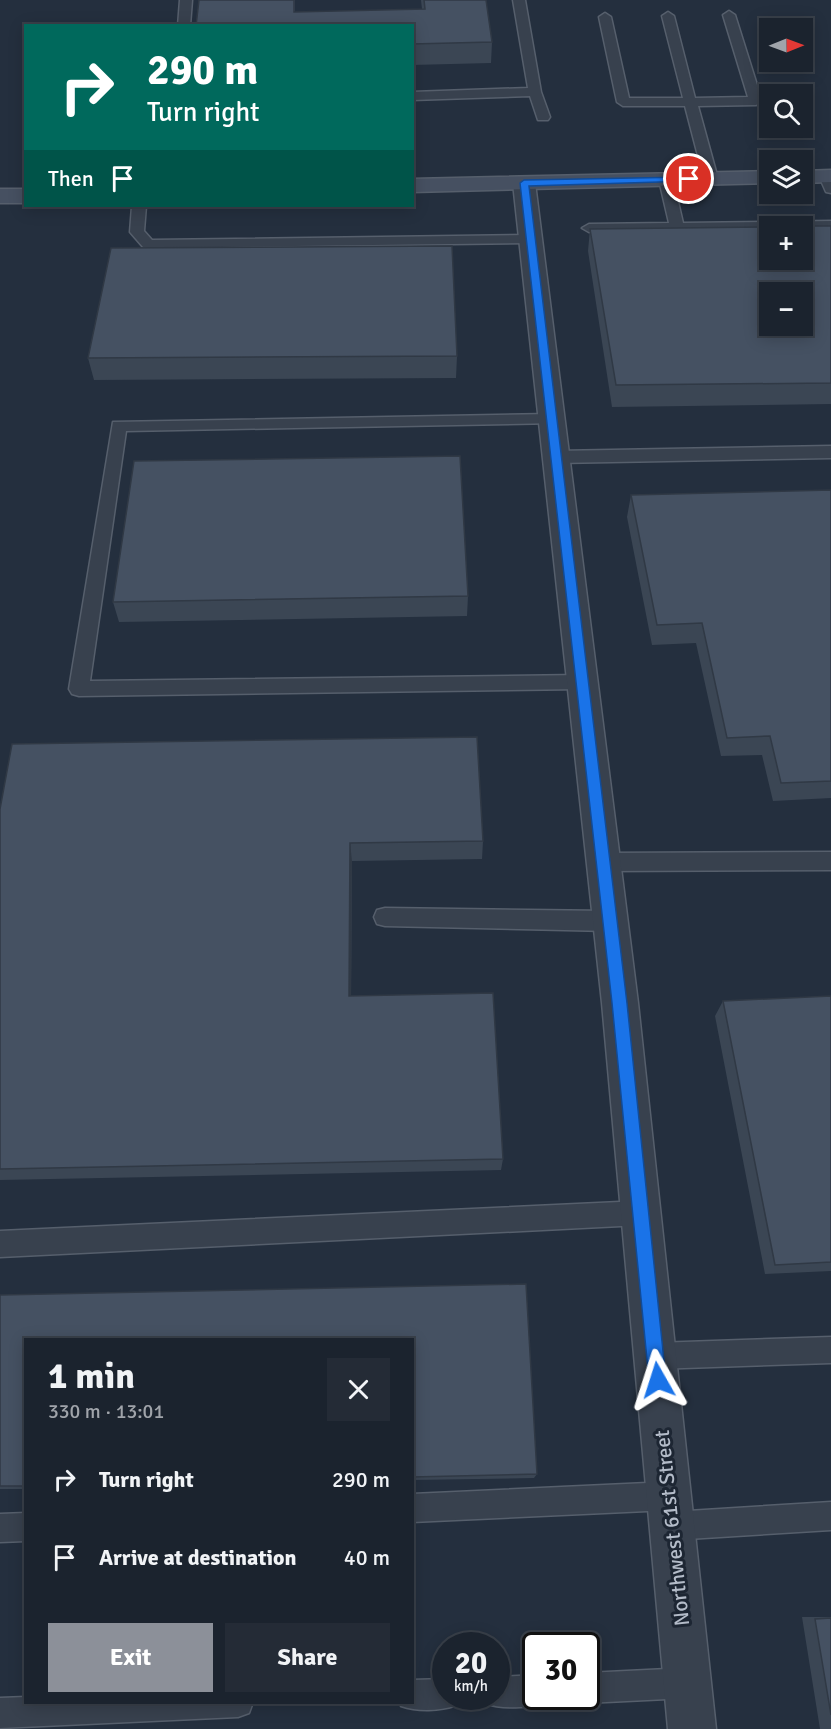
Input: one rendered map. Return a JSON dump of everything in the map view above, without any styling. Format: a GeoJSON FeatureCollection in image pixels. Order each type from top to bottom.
{"type":"FeatureCollection","features":[{"type":"Feature","properties":{"kind":"main road"},"geometry":{"type":"LineString","coordinates":[[414,186],[759,177]]}},
{"type":"Feature","properties":{"kind":"main road"},"geometry":{"type":"LineString","coordinates":[[813,178],[829,180]]}},
{"type":"Feature","properties":{"kind":"main road"},"geometry":{"type":"LineString","coordinates":[[0,196],[24,196]]}},
{"type":"Feature","properties":{"kind":"street","name":"Northwest 61st Street"},"geometry":{"type":"LineString","coordinates":[[524,183],[610,921],[692,1729]]}},
{"type":"Feature","properties":{"kind":"lane"},"geometry":{"type":"LineString","coordinates":[[184,24],[186,0]]}},
{"type":"Feature","properties":{"kind":"lane"},"geometry":{"type":"LineString","coordinates":[[519,0],[535,92],[543,117]]}},
{"type":"Feature","properties":{"kind":"lane"},"geometry":{"type":"LineString","coordinates":[[605,17],[623,102],[756,101],[729,15]]}},
{"type":"Feature","properties":{"kind":"lane"},"geometry":{"type":"LineString","coordinates":[[668,16],[711,179]]}},
{"type":"Feature","properties":{"kind":"lane"},"geometry":{"type":"LineString","coordinates":[[414,96],[535,92]]}},
{"type":"Feature","properties":{"kind":"lane"},"geometry":{"type":"LineString","coordinates":[[666,180],[677,227]]}},
{"type":"Feature","properties":{"kind":"lane"},"geometry":{"type":"LineString","coordinates":[[139,207],[137,232],[148,244],[531,239]]}},
{"type":"Feature","properties":{"kind":"lane"},"geometry":{"type":"LineString","coordinates":[[589,228],[831,225]]}},
{"type":"Feature","properties":{"kind":"lane"},"geometry":{"type":"LineString","coordinates":[[552,419],[119,426],[79,689],[582,682]]}},
{"type":"Feature","properties":{"kind":"lane"},"geometry":{"type":"LineString","coordinates":[[556,457],[831,452]]}},
{"type":"Feature","properties":{"kind":"lane"},"geometry":{"type":"LineString","coordinates":[[603,862],[831,861]]}},
{"type":"Feature","properties":{"kind":"lane"},"geometry":{"type":"LineString","coordinates":[[385,917],[610,921]]}},
{"type":"Feature","properties":{"kind":"lane"},"geometry":{"type":"LineString","coordinates":[[0,1244],[641,1213]]}},
{"type":"Feature","properties":{"kind":"lane"},"geometry":{"type":"LineString","coordinates":[[655,1356],[831,1350]]}},
{"type":"Feature","properties":{"kind":"lane"},"geometry":{"type":"LineString","coordinates":[[414,1508],[670,1511],[831,1516]]}},
{"type":"Feature","properties":{"kind":"lane"},"geometry":{"type":"LineString","coordinates":[[0,1528],[24,1527]]}},
{"type":"Feature","properties":{"kind":"lane"},"geometry":{"type":"LineString","coordinates":[[600,1687],[688,1683]]}},
{"type":"Feature","properties":{"kind":"lane"},"geometry":{"type":"LineString","coordinates":[[414,1695],[432,1694]]}},
{"type":"Feature","properties":{"kind":"lane"},"geometry":{"type":"LineString","coordinates":[[0,1713],[195,1704]]}},
{"type":"Feature","properties":{"kind":"building"},"geometry":{"type":"Polygon","coordinates":[[[199,0],[294,0],[294,12],[425,9],[424,0],[486,0],[492,42],[414,44],[414,24],[196,24],[199,0]]]}},
{"type":"Feature","properties":{"kind":"building"},"geometry":{"type":"Polygon","coordinates":[[[813,226],[831,226],[831,383],[616,385],[590,229],[759,227],[759,270],[813,270],[813,226]]]}},
{"type":"Feature","properties":{"kind":"building"},"geometry":{"type":"Polygon","coordinates":[[[452,246],[457,356],[88,358],[111,248],[452,246]]]}},
{"type":"Feature","properties":{"kind":"building"},"geometry":{"type":"Polygon","coordinates":[[[460,456],[468,596],[113,602],[134,461],[460,456]]]}},
{"type":"Feature","properties":{"kind":"building"},"geometry":{"type":"Polygon","coordinates":[[[831,490],[831,781],[781,783],[770,736],[727,738],[702,623],[657,625],[631,495],[831,490]]]}},
{"type":"Feature","properties":{"kind":"building"},"geometry":{"type":"Polygon","coordinates":[[[477,737],[483,841],[350,843],[349,996],[493,993],[503,1159],[0,1169],[0,809],[12,744],[477,737]]]}},
{"type":"Feature","properties":{"kind":"building"},"geometry":{"type":"Polygon","coordinates":[[[831,996],[831,1262],[775,1265],[723,1001],[831,996]]]}},
{"type":"Feature","properties":{"kind":"building"},"geometry":{"type":"Polygon","coordinates":[[[526,1284],[537,1474],[414,1477],[414,1338],[24,1338],[24,1486],[0,1486],[0,1295],[526,1284]]]}},
{"type":"Feature","properties":{"kind":"building"},"geometry":{"type":"Polygon","coordinates":[[[831,1618],[831,1715],[815,1619],[831,1618]]]}},
{"type":"Feature","properties":{"kind":"route"},"geometry":{"type":"LineString","coordinates":[[658,1380],[620,1003],[524,183],[689,179]]}}]}
